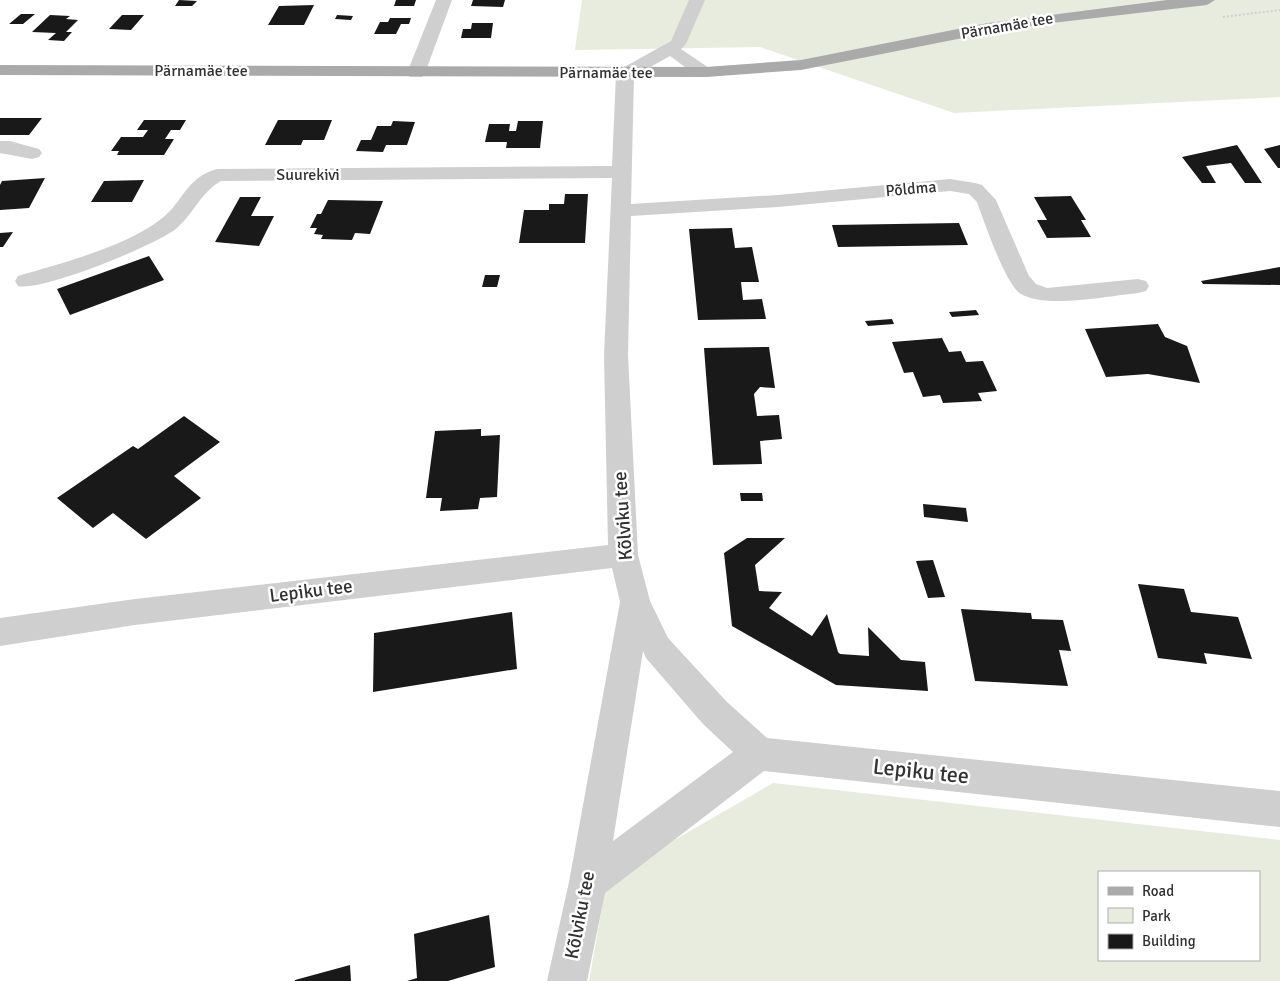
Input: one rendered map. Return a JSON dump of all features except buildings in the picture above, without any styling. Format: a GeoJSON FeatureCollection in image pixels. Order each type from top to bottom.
{"type":"FeatureCollection","features":[{"type":"Feature","properties":{"kind":"main road","name":"Pärnamäe tee"},"geometry":{"type":"LineString","coordinates":[[0,70],[626,74],[706,72],[801,65],[997,27],[1207,0]]}},
{"type":"Feature","properties":{"kind":"street"},"geometry":{"type":"LineString","coordinates":[[416,73],[444,0]]}},
{"type":"Feature","properties":{"kind":"street"},"geometry":{"type":"LineString","coordinates":[[626,74],[651,62],[678,44],[697,0]]}},
{"type":"Feature","properties":{"kind":"street"},"geometry":{"type":"LineString","coordinates":[[670,49],[706,72]]}},
{"type":"Feature","properties":{"kind":"street","name":"Kõlviku tee"},"geometry":{"type":"LineString","coordinates":[[567,981],[588,882],[635,602],[623,555],[616,355],[626,74]]}},
{"type":"Feature","properties":{"kind":"street"},"geometry":{"type":"LineString","coordinates":[[0,147],[32,153]]}},
{"type":"Feature","properties":{"kind":"street","name":"Suurekivi"},"geometry":{"type":"LineString","coordinates":[[26,281],[63,270],[141,241],[170,223],[202,183],[217,175],[622,172]]}},
{"type":"Feature","properties":{"kind":"street","name":"Põldma"},"geometry":{"type":"LineString","coordinates":[[620,211],[778,201],[950,185],[975,189],[986,200],[1019,278],[1028,289],[1046,295],[1138,286]]}},
{"type":"Feature","properties":{"kind":"street","name":"Lepiku tee"},"geometry":{"type":"LineString","coordinates":[[0,632],[135,612],[623,555]]}},
{"type":"Feature","properties":{"kind":"street"},"geometry":{"type":"LineString","coordinates":[[588,882],[759,754],[715,714],[658,648],[635,602]]}},
{"type":"Feature","properties":{"kind":"street","name":"Lepiku tee"},"geometry":{"type":"LineString","coordinates":[[759,754],[1280,809]]}},
{"type":"Feature","properties":{"kind":"green space"},"geometry":{"type":"Polygon","coordinates":[[[582,0],[1280,0],[1280,97],[954,113],[760,47],[575,50],[582,0]]]}},
{"type":"Feature","properties":{"kind":"green space"},"geometry":{"type":"Polygon","coordinates":[[[773,783],[1280,840],[1280,981],[589,981],[607,879],[773,783]]]}}]}
